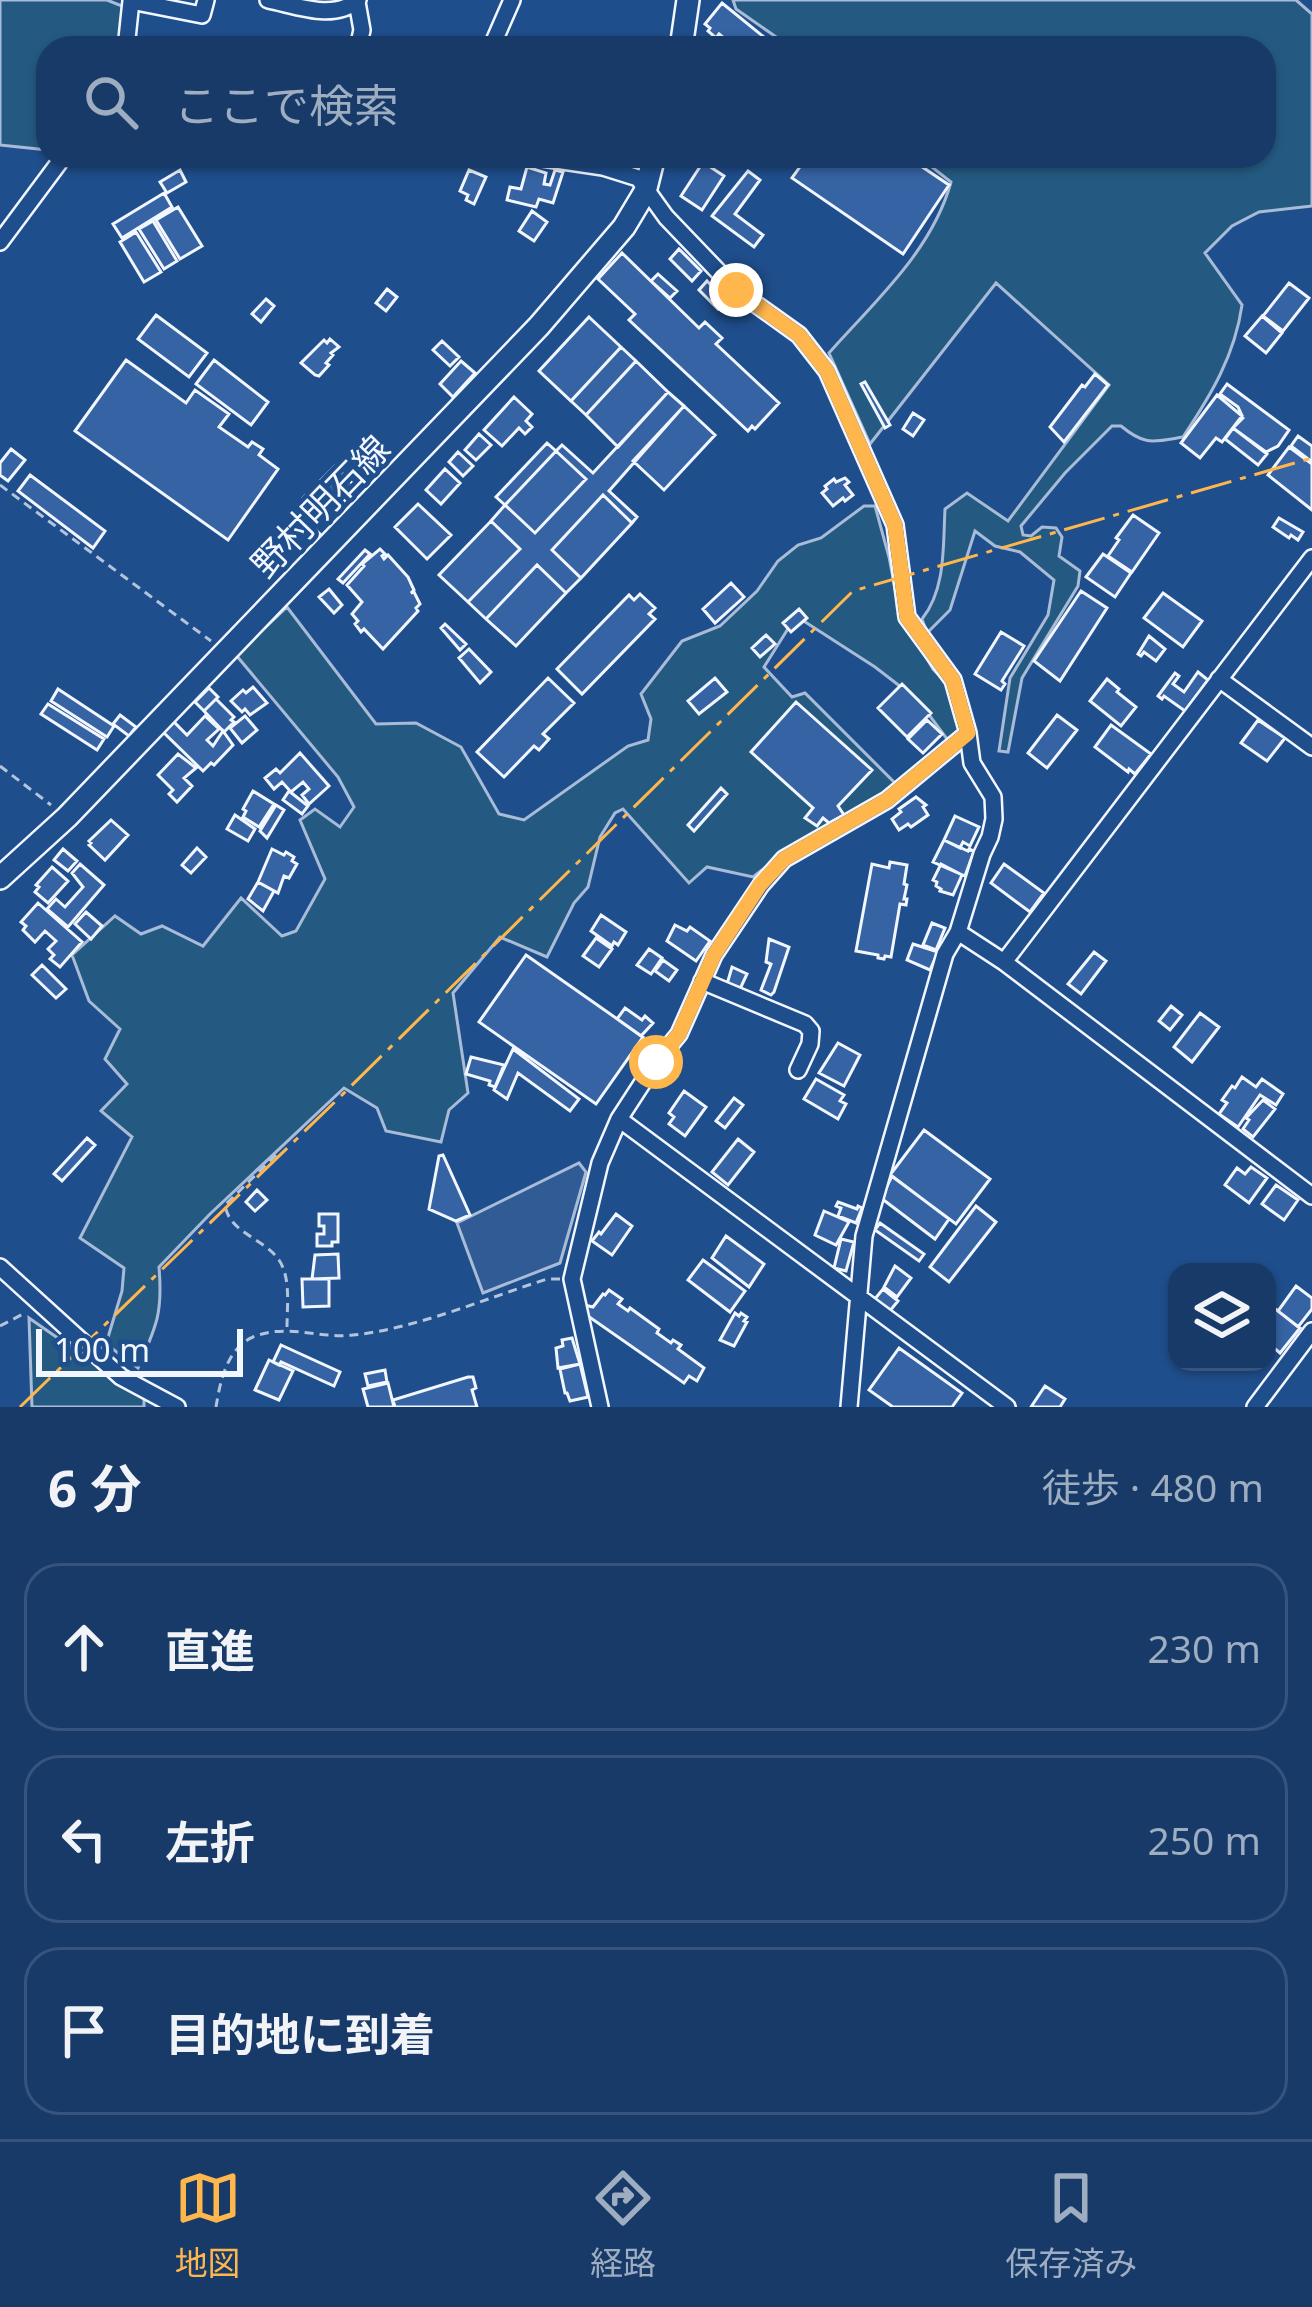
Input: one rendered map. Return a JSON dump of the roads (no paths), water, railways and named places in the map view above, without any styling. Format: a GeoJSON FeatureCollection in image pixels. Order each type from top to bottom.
{"type":"FeatureCollection","features":[{"type":"Feature","properties":{"kind":"main road"},"geometry":{"type":"LineString","coordinates":[[683,36],[688,0]]}},
{"type":"Feature","properties":{"kind":"main road","name":"野村明石線"},"geometry":{"type":"LineString","coordinates":[[0,878],[67,817],[539,326],[624,226],[645,192],[652,168]]}},
{"type":"Feature","properties":{"kind":"street"},"geometry":{"type":"LineString","coordinates":[[127,36],[131,2],[202,15],[206,0]]}},
{"type":"Feature","properties":{"kind":"street"},"geometry":{"type":"LineString","coordinates":[[268,0],[333,12],[357,1],[361,36]]}},
{"type":"Feature","properties":{"kind":"street"},"geometry":{"type":"LineString","coordinates":[[496,36],[512,0]]}},
{"type":"Feature","properties":{"kind":"street"},"geometry":{"type":"LineString","coordinates":[[0,242],[55,168]]}},
{"type":"Feature","properties":{"kind":"street"},"geometry":{"type":"LineString","coordinates":[[606,168],[638,178],[645,192],[736,290],[799,335],[827,371],[895,525],[907,617],[953,680],[972,763],[993,797],[994,819],[958,932],[938,976],[864,1236],[849,1407]]}},
{"type":"Feature","properties":{"kind":"street"},"geometry":{"type":"LineString","coordinates":[[1004,962],[1312,558]]}},
{"type":"Feature","properties":{"kind":"street"},"geometry":{"type":"LineString","coordinates":[[1220,679],[1312,747]]}},
{"type":"Feature","properties":{"kind":"street"},"geometry":{"type":"LineString","coordinates":[[599,1407],[572,1279],[600,1163],[619,1119],[679,1034],[714,955],[760,885],[784,859],[887,800],[968,733]]}},
{"type":"Feature","properties":{"kind":"street"},"geometry":{"type":"LineString","coordinates":[[958,932],[1312,1196]]}},
{"type":"Feature","properties":{"kind":"street"},"geometry":{"type":"LineString","coordinates":[[702,981],[805,1024],[811,1031],[810,1044],[798,1070]]}},
{"type":"Feature","properties":{"kind":"street"},"geometry":{"type":"LineString","coordinates":[[619,1119],[1007,1407]]}},
{"type":"Feature","properties":{"kind":"street"},"geometry":{"type":"LineString","coordinates":[[0,1267],[121,1377],[177,1407]]}},
{"type":"Feature","properties":{"kind":"street"},"geometry":{"type":"LineString","coordinates":[[1255,1407],[1312,1331]]}}]}
